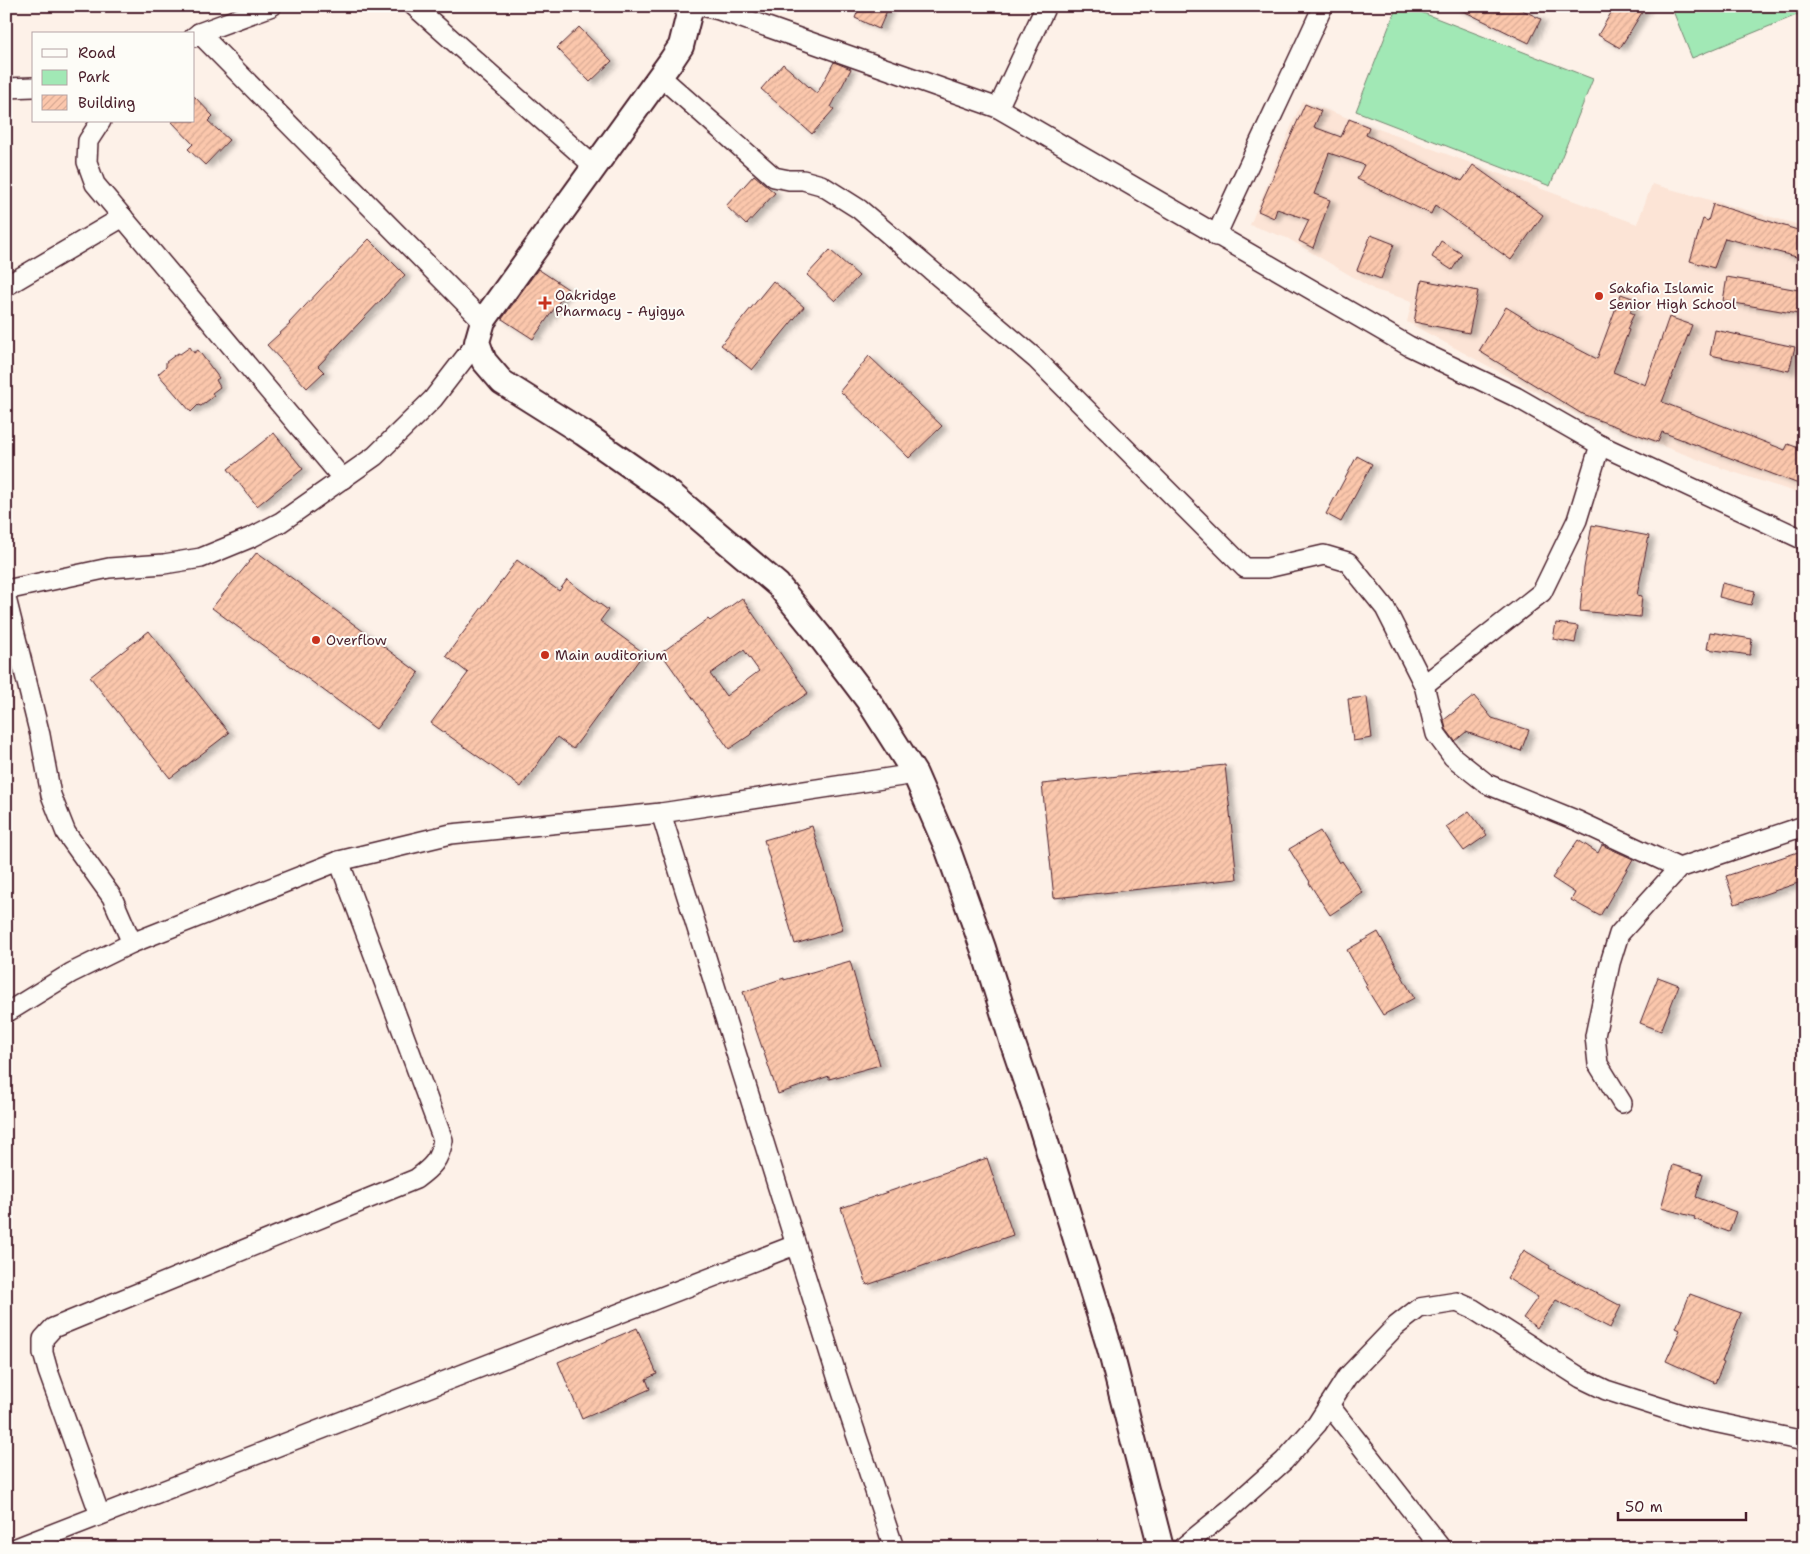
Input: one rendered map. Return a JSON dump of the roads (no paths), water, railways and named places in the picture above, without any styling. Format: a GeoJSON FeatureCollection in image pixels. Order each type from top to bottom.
{"type":"FeatureCollection","features":[{"type":"Feature","properties":{"kind":"street"},"geometry":{"type":"LineString","coordinates":[[272,6],[196,35],[480,332],[484,361],[502,382],[583,433],[672,495],[778,585],[868,700],[915,774],[948,850],[983,948],[1039,1120],[1110,1349],[1161,1548]]}},
{"type":"Feature","properties":{"kind":"street"},"geometry":{"type":"LineString","coordinates":[[414,6],[595,167]]}},
{"type":"Feature","properties":{"kind":"street"},"geometry":{"type":"LineString","coordinates":[[6,590],[108,568],[164,564],[200,558],[252,538],[281,522],[375,456],[433,399],[595,167],[661,77],[680,46],[691,6]]}},
{"type":"Feature","properties":{"kind":"street"},"geometry":{"type":"LineString","coordinates":[[998,108],[1046,6]]}},
{"type":"Feature","properties":{"kind":"street"},"geometry":{"type":"LineString","coordinates":[[1216,236],[1323,6]]}},
{"type":"Feature","properties":{"kind":"street"},"geometry":{"type":"LineString","coordinates":[[714,8],[998,108],[1216,236],[1409,346],[1516,397],[1600,445],[1804,540]]}},
{"type":"Feature","properties":{"kind":"street"},"geometry":{"type":"LineString","coordinates":[[661,77],[774,176],[789,180],[803,180],[821,185],[859,209],[1036,359],[1245,568],[1267,568],[1324,554],[1348,562],[1385,608],[1424,685],[1436,734],[1453,757],[1487,784],[1578,821],[1679,868]]}},
{"type":"Feature","properties":{"kind":"street"},"geometry":{"type":"LineString","coordinates":[[6,88],[32,87]]}},
{"type":"Feature","properties":{"kind":"street"},"geometry":{"type":"LineString","coordinates":[[100,122],[88,141],[88,162],[95,184],[343,479]]}},
{"type":"Feature","properties":{"kind":"street"},"geometry":{"type":"LineString","coordinates":[[6,286],[123,217]]}},
{"type":"Feature","properties":{"kind":"street"},"geometry":{"type":"LineString","coordinates":[[1424,685],[1542,592],[1577,520],[1600,445]]}},
{"type":"Feature","properties":{"kind":"street"},"geometry":{"type":"LineString","coordinates":[[6,598],[40,735],[52,795],[66,833],[112,897],[132,943]]}},
{"type":"Feature","properties":{"kind":"street"},"geometry":{"type":"LineString","coordinates":[[6,1013],[72,973],[132,943],[339,862],[451,834],[661,813],[915,774]]}},
{"type":"Feature","properties":{"kind":"street"},"geometry":{"type":"LineString","coordinates":[[661,813],[795,1245],[860,1450],[894,1548]]}},
{"type":"Feature","properties":{"kind":"street"},"geometry":{"type":"LineString","coordinates":[[1622,1103],[1598,1064],[1595,1036],[1610,963],[1619,934],[1679,868],[1804,826]]}},
{"type":"Feature","properties":{"kind":"street"},"geometry":{"type":"LineString","coordinates":[[100,1515],[43,1354],[43,1339],[53,1328],[416,1179],[433,1166],[441,1152],[443,1140],[339,862]]}},
{"type":"Feature","properties":{"kind":"street"},"geometry":{"type":"LineString","coordinates":[[16,1548],[795,1245]]}},
{"type":"Feature","properties":{"kind":"street"},"geometry":{"type":"LineString","coordinates":[[1182,1548],[1230,1510],[1284,1461],[1317,1424],[1346,1377],[1396,1326],[1419,1308],[1457,1302],[1473,1309],[1581,1378],[1606,1390],[1690,1417],[1804,1441]]}},
{"type":"Feature","properties":{"kind":"street"},"geometry":{"type":"LineString","coordinates":[[1329,1405],[1441,1548]]}},
{"type":"Feature","properties":{"kind":"place","name":"Sakafia Islamic Senior High School"},"geometry":{"type":"Point","coordinates":[1599,296]}},
{"type":"Feature","properties":{"kind":"place","name":"Oakridge Pharmacy - Ayigya"},"geometry":{"type":"Point","coordinates":[545,303]}},
{"type":"Feature","properties":{"kind":"place","name":"Overflow"},"geometry":{"type":"Point","coordinates":[316,640]}},
{"type":"Feature","properties":{"kind":"place","name":"Main auditorium"},"geometry":{"type":"Point","coordinates":[545,655]}}]}
